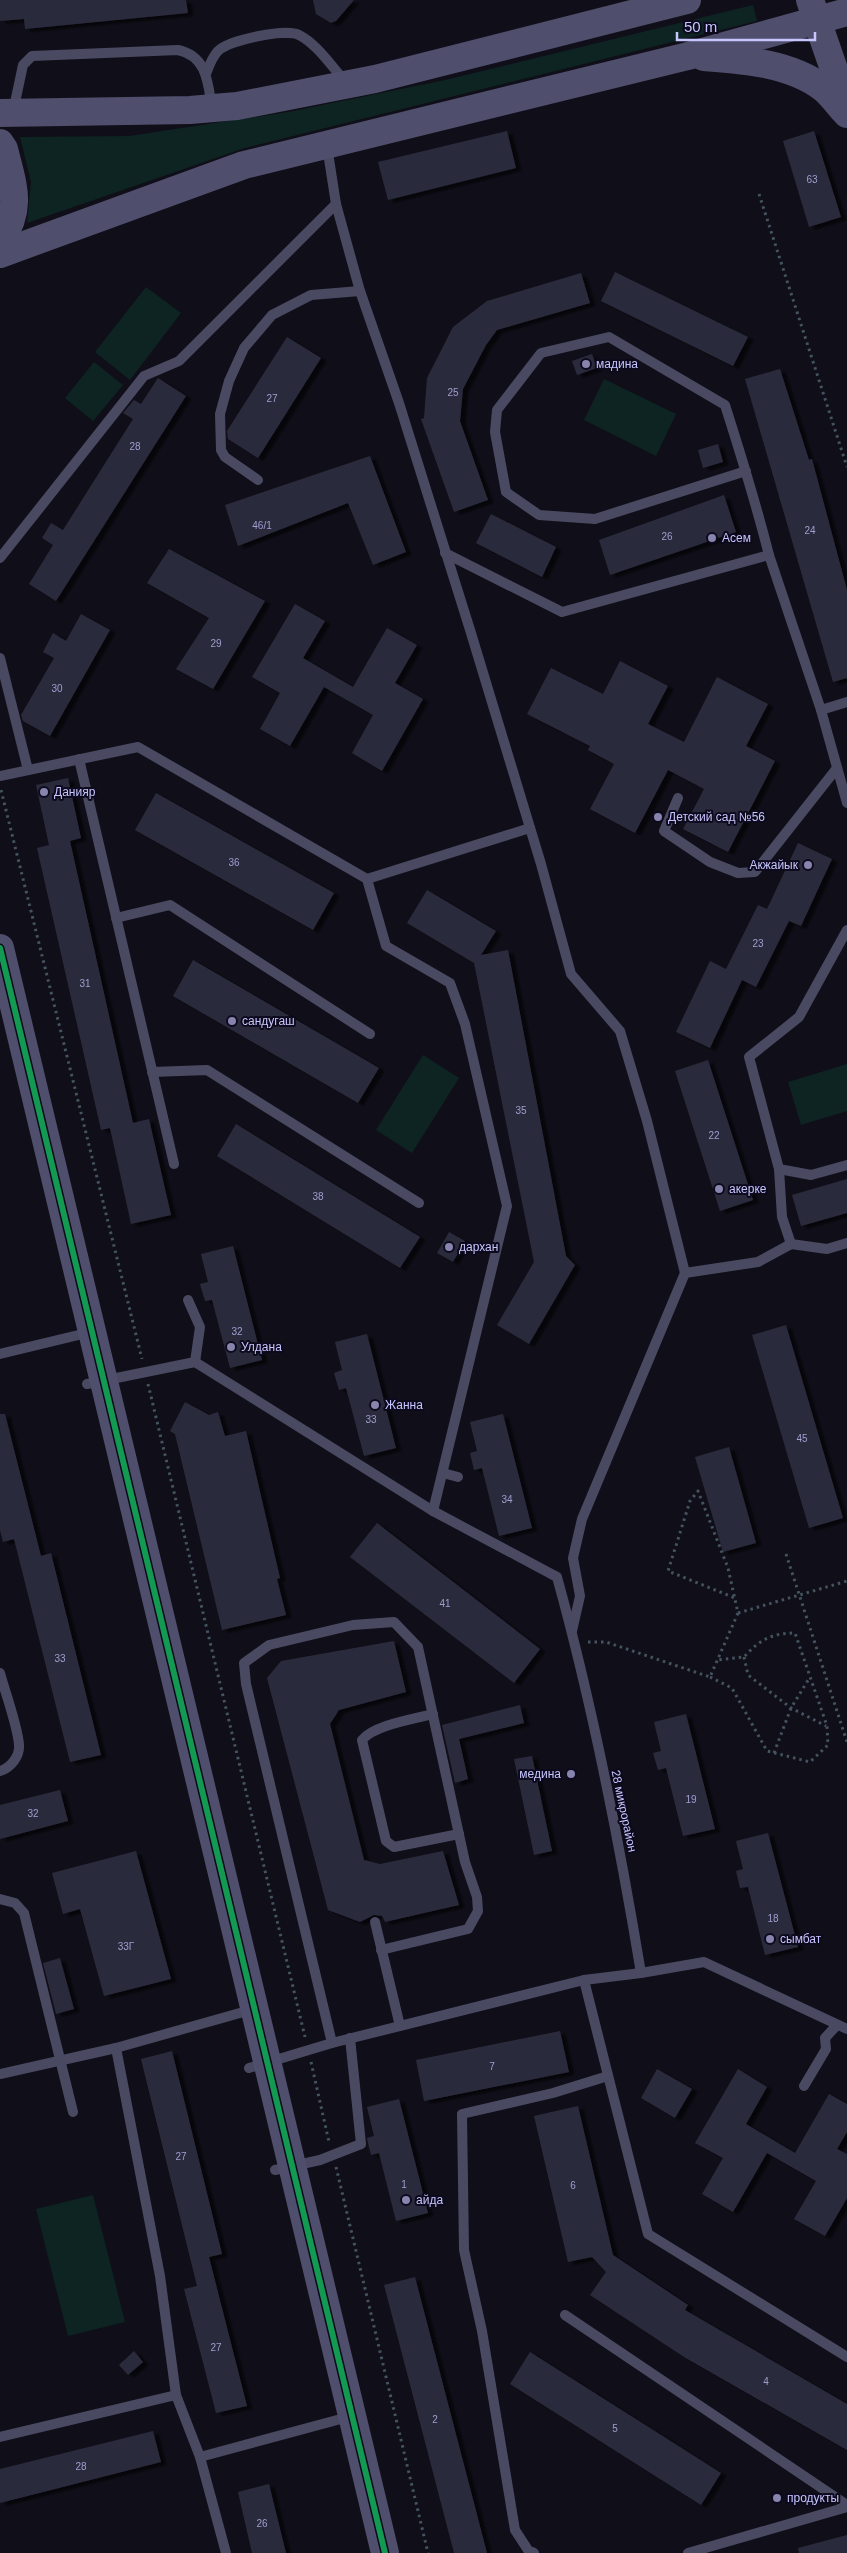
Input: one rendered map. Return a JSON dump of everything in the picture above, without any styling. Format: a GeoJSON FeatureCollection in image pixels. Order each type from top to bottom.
{"type":"FeatureCollection","features":[{"type":"Feature","properties":{"kind":"main road"},"geometry":{"type":"LineString","coordinates":[[6,113],[212,108],[273,100],[347,83],[375,79],[687,0]]}},
{"type":"Feature","properties":{"kind":"main road"},"geometry":{"type":"LineString","coordinates":[[813,9],[847,108]]}},
{"type":"Feature","properties":{"kind":"main road"},"geometry":{"type":"LineString","coordinates":[[0,254],[244,165],[688,56],[813,9],[847,12]]}},
{"type":"Feature","properties":{"kind":"main road"},"geometry":{"type":"LineString","coordinates":[[688,56],[766,64],[796,73],[823,88],[847,114]]}},
{"type":"Feature","properties":{"kind":"main road"},"geometry":{"type":"LineString","coordinates":[[0,144],[4,149],[16,200],[7,231],[0,242]]}},
{"type":"Feature","properties":{"kind":"main road"},"geometry":{"type":"LineString","coordinates":[[0,948],[92,1332],[95,1382],[255,2009],[259,2066],[284,2168],[352,2416],[385,2553]]}},
{"type":"Feature","properties":{"kind":"lane"},"geometry":{"type":"LineString","coordinates":[[206,74],[219,50],[230,44],[284,32],[299,35],[307,40],[347,83]]}},
{"type":"Feature","properties":{"kind":"lane"},"geometry":{"type":"LineString","coordinates":[[6,113],[23,65],[26,60],[38,54],[178,50],[195,57],[206,74],[212,108]]}},
{"type":"Feature","properties":{"kind":"lane"},"geometry":{"type":"LineString","coordinates":[[326,145],[336,204],[360,291],[399,403],[530,828],[571,974],[620,1031],[647,1122],[685,1273],[582,1519],[573,1558],[580,1596],[573,1637]]}},
{"type":"Feature","properties":{"kind":"lane"},"geometry":{"type":"LineString","coordinates":[[0,558],[144,376],[179,361],[336,204]]}},
{"type":"Feature","properties":{"kind":"lane"},"geometry":{"type":"LineString","coordinates":[[258,480],[225,458],[221,450],[220,414],[229,381],[244,348],[272,315],[311,295],[360,291]]}},
{"type":"Feature","properties":{"kind":"lane"},"geometry":{"type":"LineString","coordinates":[[746,471],[596,519],[539,515],[506,492],[495,432],[497,410],[541,353],[609,337],[725,405],[746,471],[769,555],[821,710],[847,803]]}},
{"type":"Feature","properties":{"kind":"lane"},"geometry":{"type":"LineString","coordinates":[[445,553],[562,612],[769,555]]}},
{"type":"Feature","properties":{"kind":"lane"},"geometry":{"type":"LineString","coordinates":[[0,658],[28,770]]}},
{"type":"Feature","properties":{"kind":"lane"},"geometry":{"type":"LineString","coordinates":[[821,710],[847,702]]}},
{"type":"Feature","properties":{"kind":"lane"},"geometry":{"type":"LineString","coordinates":[[0,776],[138,746],[366,879],[386,946],[450,983],[466,1024],[506,1206],[433,1511]]}},
{"type":"Feature","properties":{"kind":"lane"},"geometry":{"type":"LineString","coordinates":[[79,759],[174,1164]]}},
{"type":"Feature","properties":{"kind":"lane"},"geometry":{"type":"LineString","coordinates":[[678,798],[664,832],[710,862],[738,874],[755,872],[837,768]]}},
{"type":"Feature","properties":{"kind":"lane"},"geometry":{"type":"LineString","coordinates":[[366,879],[530,828]]}},
{"type":"Feature","properties":{"kind":"lane"},"geometry":{"type":"LineString","coordinates":[[116,918],[170,905],[370,1034]]}},
{"type":"Feature","properties":{"kind":"lane"},"geometry":{"type":"LineString","coordinates":[[791,1244],[782,1217],[779,1169],[750,1056],[799,1017],[847,930]]}},
{"type":"Feature","properties":{"kind":"lane"},"geometry":{"type":"LineString","coordinates":[[152,1072],[207,1070],[419,1203]]}},
{"type":"Feature","properties":{"kind":"lane"},"geometry":{"type":"LineString","coordinates":[[779,1169],[811,1176],[847,1165]]}},
{"type":"Feature","properties":{"kind":"lane"},"geometry":{"type":"LineString","coordinates":[[685,1273],[758,1262],[791,1244],[827,1249],[847,1243]]}},
{"type":"Feature","properties":{"kind":"lane"},"geometry":{"type":"LineString","coordinates":[[95,1382],[195,1362],[200,1327],[188,1300]]}},
{"type":"Feature","properties":{"kind":"lane"},"geometry":{"type":"LineString","coordinates":[[0,1354],[92,1332]]}},
{"type":"Feature","properties":{"kind":"lane","name":"28 микрорайон"},"geometry":{"type":"LineString","coordinates":[[195,1362],[433,1511],[557,1577],[573,1637],[619,1840],[641,1973]]}},
{"type":"Feature","properties":{"kind":"lane"},"geometry":{"type":"LineString","coordinates":[[443,1473],[458,1477]]}},
{"type":"Feature","properties":{"kind":"lane"},"geometry":{"type":"LineString","coordinates":[[332,2043],[246,1684],[244,1663],[269,1645],[353,1625],[394,1622],[418,1647],[465,1862],[477,1897],[478,1912],[468,1929],[381,1950]]}},
{"type":"Feature","properties":{"kind":"lane"},"geometry":{"type":"LineString","coordinates":[[0,1673],[20,1746],[15,1760],[7,1769],[0,1771]]}},
{"type":"Feature","properties":{"kind":"lane"},"geometry":{"type":"LineString","coordinates":[[433,1714],[393,1724],[367,1734],[362,1740],[386,1841],[394,1848],[459,1834]]}},
{"type":"Feature","properties":{"kind":"lane"},"geometry":{"type":"LineString","coordinates":[[0,1899],[15,1903],[24,1913],[73,2112]]}},
{"type":"Feature","properties":{"kind":"lane"},"geometry":{"type":"LineString","coordinates":[[374,1922],[400,2026]]}},
{"type":"Feature","properties":{"kind":"lane"},"geometry":{"type":"LineString","coordinates":[[259,2066],[308,2049],[584,1980],[641,1973],[704,1962],[847,2029]]}},
{"type":"Feature","properties":{"kind":"lane"},"geometry":{"type":"LineString","coordinates":[[584,1980],[648,2234],[847,2357]]}},
{"type":"Feature","properties":{"kind":"lane"},"geometry":{"type":"LineString","coordinates":[[0,2074],[116,2048],[255,2009]]}},
{"type":"Feature","properties":{"kind":"lane"},"geometry":{"type":"LineString","coordinates":[[804,2086],[826,2049],[825,2038],[837,2025]]}},
{"type":"Feature","properties":{"kind":"lane"},"geometry":{"type":"LineString","coordinates":[[284,2168],[333,2155],[361,2144],[350,2038]]}},
{"type":"Feature","properties":{"kind":"lane"},"geometry":{"type":"LineString","coordinates":[[116,2048],[160,2276],[176,2395],[200,2457],[226,2553]]}},
{"type":"Feature","properties":{"kind":"lane"},"geometry":{"type":"LineString","coordinates":[[534,2553],[528,2550],[515,2530],[482,2331],[464,2250],[462,2114],[552,2093],[608,2076]]}},
{"type":"Feature","properties":{"kind":"lane"},"geometry":{"type":"LineString","coordinates":[[565,2314],[847,2506]]}},
{"type":"Feature","properties":{"kind":"lane"},"geometry":{"type":"LineString","coordinates":[[0,2436],[176,2395]]}},
{"type":"Feature","properties":{"kind":"lane"},"geometry":{"type":"LineString","coordinates":[[200,2457],[352,2416]]}},
{"type":"Feature","properties":{"kind":"lane"},"geometry":{"type":"LineString","coordinates":[[688,2553],[847,2506]]}},
{"type":"Feature","properties":{"kind":"path"},"geometry":{"type":"LineString","coordinates":[[759,194],[847,467]]}},
{"type":"Feature","properties":{"kind":"path"},"geometry":{"type":"LineString","coordinates":[[0,785],[145,1372],[428,2553]]}},
{"type":"Feature","properties":{"kind":"path"},"geometry":{"type":"LineString","coordinates":[[710,1677],[738,1613],[728,1568],[698,1491],[690,1501],[668,1572],[734,1598]]}},
{"type":"Feature","properties":{"kind":"path"},"geometry":{"type":"LineString","coordinates":[[786,1554],[847,1742]]}},
{"type":"Feature","properties":{"kind":"path"},"geometry":{"type":"LineString","coordinates":[[738,1613],[847,1581]]}},
{"type":"Feature","properties":{"kind":"path"},"geometry":{"type":"LineString","coordinates":[[573,1637],[606,1642],[710,1677],[732,1688],[767,1751],[810,1762],[828,1745],[827,1726],[795,1633],[776,1633],[753,1647],[744,1657],[717,1660]]}},
{"type":"Feature","properties":{"kind":"path"},"geometry":{"type":"LineString","coordinates":[[744,1657],[748,1675],[791,1708],[827,1726]]}},
{"type":"Feature","properties":{"kind":"path"},"geometry":{"type":"LineString","coordinates":[[774,1753],[791,1708],[810,1677]]}},
{"type":"Feature","properties":{"kind":"green space"},"geometry":{"type":"Polygon","coordinates":[[[753,5],[757,21],[245,148],[27,223],[31,182],[20,137],[129,136],[288,112],[445,80],[753,5]]]}},
{"type":"Feature","properties":{"kind":"green space"},"geometry":{"type":"Polygon","coordinates":[[[146,287],[181,313],[130,380],[95,352],[146,287]]]}},
{"type":"Feature","properties":{"kind":"green space"},"geometry":{"type":"Polygon","coordinates":[[[94,362],[123,385],[93,421],[65,398],[94,362]]]}},
{"type":"Feature","properties":{"kind":"green space"},"geometry":{"type":"Polygon","coordinates":[[[604,379],[676,414],[656,456],[584,420],[604,379]]]}},
{"type":"Feature","properties":{"kind":"green space"},"geometry":{"type":"Polygon","coordinates":[[[423,1055],[459,1078],[412,1153],[376,1130],[423,1055]]]}},
{"type":"Feature","properties":{"kind":"green space"},"geometry":{"type":"Polygon","coordinates":[[[847,1064],[847,1111],[801,1125],[788,1082],[847,1064]]]}},
{"type":"Feature","properties":{"kind":"green space"},"geometry":{"type":"Polygon","coordinates":[[[93,2195],[125,2322],[68,2336],[36,2209],[93,2195]]]}},
{"type":"Feature","properties":{"kind":"building"},"geometry":{"type":"Polygon","coordinates":[[[0,0],[186,0],[188,13],[25,29],[24,19],[0,21],[0,0]]]}},
{"type":"Feature","properties":{"kind":"building"},"geometry":{"type":"Polygon","coordinates":[[[313,0],[354,0],[336,21],[331,23],[316,14],[313,0]]]}},
{"type":"Feature","properties":{"kind":"building"},"geometry":{"type":"Polygon","coordinates":[[[507,131],[516,168],[388,200],[378,162],[507,131]]]}},
{"type":"Feature","properties":{"kind":"building"},"geometry":{"type":"Polygon","coordinates":[[[814,131],[841,217],[809,227],[783,141],[814,131]]]}},
{"type":"Feature","properties":{"kind":"building"},"geometry":{"type":"Polygon","coordinates":[[[615,272],[748,337],[733,366],[601,301],[615,272]]]}},
{"type":"Feature","properties":{"kind":"building"},"geometry":{"type":"Polygon","coordinates":[[[581,273],[590,303],[497,330],[486,345],[463,389],[460,421],[488,500],[454,512],[421,419],[424,418],[427,378],[453,327],[487,301],[581,273]]]}},
{"type":"Feature","properties":{"kind":"building"},"geometry":{"type":"Polygon","coordinates":[[[287,337],[321,358],[258,458],[228,439],[227,431],[287,337]]]}},
{"type":"Feature","properties":{"kind":"building"},"geometry":{"type":"Polygon","coordinates":[[[592,354],[597,368],[577,375],[572,361],[592,354]]]}},
{"type":"Feature","properties":{"kind":"building"},"geometry":{"type":"Polygon","coordinates":[[[780,369],[809,460],[812,459],[847,590],[847,678],[833,682],[745,379],[780,369]]]}},
{"type":"Feature","properties":{"kind":"building"},"geometry":{"type":"Polygon","coordinates":[[[158,378],[186,396],[56,601],[29,584],[53,545],[42,538],[51,523],[63,530],[133,419],[123,413],[134,400],[141,404],[158,378]]]}},
{"type":"Feature","properties":{"kind":"building"},"geometry":{"type":"Polygon","coordinates":[[[718,444],[723,462],[703,468],[698,450],[718,444]]]}},
{"type":"Feature","properties":{"kind":"building"},"geometry":{"type":"Polygon","coordinates":[[[370,456],[406,552],[373,565],[348,503],[238,546],[225,505],[370,456]]]}},
{"type":"Feature","properties":{"kind":"building"},"geometry":{"type":"Polygon","coordinates":[[[724,495],[736,532],[610,575],[599,540],[724,495]]]}},
{"type":"Feature","properties":{"kind":"building"},"geometry":{"type":"Polygon","coordinates":[[[491,514],[556,547],[542,577],[476,543],[491,514]]]}},
{"type":"Feature","properties":{"kind":"building"},"geometry":{"type":"Polygon","coordinates":[[[169,549],[265,601],[213,689],[176,669],[209,618],[147,583],[169,549]]]}},
{"type":"Feature","properties":{"kind":"building"},"geometry":{"type":"Polygon","coordinates":[[[295,604],[325,621],[303,658],[353,687],[387,628],[417,645],[395,683],[423,699],[382,771],[352,753],[373,715],[324,687],[290,746],[260,729],[280,693],[252,677],[295,604]]]}},
{"type":"Feature","properties":{"kind":"building"},"geometry":{"type":"Polygon","coordinates":[[[81,614],[110,630],[50,736],[23,721],[21,715],[54,658],[43,652],[53,633],[66,641],[81,614]]]}},
{"type":"Feature","properties":{"kind":"building"},"geometry":{"type":"Polygon","coordinates":[[[620,661],[668,686],[648,724],[684,742],[717,677],[768,704],[746,746],[775,761],[728,852],[683,829],[704,789],[668,770],[635,833],[590,809],[614,764],[588,750],[590,746],[527,714],[551,668],[603,694],[620,661]]]}},
{"type":"Feature","properties":{"kind":"building"},"geometry":{"type":"Polygon","coordinates":[[[68,778],[81,838],[70,841],[133,1123],[149,1119],[171,1215],[131,1224],[110,1128],[101,1130],[37,848],[49,845],[36,785],[68,778]]]}},
{"type":"Feature","properties":{"kind":"building"},"geometry":{"type":"Polygon","coordinates":[[[156,793],[334,893],[313,930],[135,830],[156,793]]]}},
{"type":"Feature","properties":{"kind":"building"},"geometry":{"type":"Polygon","coordinates":[[[798,843],[832,859],[801,926],[789,921],[756,987],[742,980],[710,1048],[676,1032],[710,961],[726,969],[758,905],[767,909],[798,843]]]}},
{"type":"Feature","properties":{"kind":"building"},"geometry":{"type":"Polygon","coordinates":[[[427,890],[496,931],[481,955],[508,950],[566,1256],[575,1265],[529,1344],[497,1325],[534,1262],[474,963],[407,923],[427,890]]]}},
{"type":"Feature","properties":{"kind":"building"},"geometry":{"type":"Polygon","coordinates":[[[193,960],[379,1068],[358,1103],[173,996],[193,960]]]}},
{"type":"Feature","properties":{"kind":"building"},"geometry":{"type":"Polygon","coordinates":[[[708,1060],[753,1200],[720,1211],[675,1071],[708,1060]]]}},
{"type":"Feature","properties":{"kind":"building"},"geometry":{"type":"Polygon","coordinates":[[[236,1124],[420,1237],[400,1268],[217,1156],[236,1124]]]}},
{"type":"Feature","properties":{"kind":"building"},"geometry":{"type":"Polygon","coordinates":[[[847,1179],[847,1213],[801,1226],[792,1195],[847,1179]]]}},
{"type":"Feature","properties":{"kind":"building"},"geometry":{"type":"Polygon","coordinates":[[[449,1232],[465,1241],[453,1262],[437,1253],[449,1232]]]}},
{"type":"Feature","properties":{"kind":"building"},"geometry":{"type":"Polygon","coordinates":[[[233,1246],[262,1360],[230,1368],[212,1300],[205,1301],[200,1284],[208,1282],[201,1254],[233,1246]]]}},
{"type":"Feature","properties":{"kind":"building"},"geometry":{"type":"Polygon","coordinates":[[[786,1325],[843,1518],[809,1528],[752,1335],[786,1325]]]}},
{"type":"Feature","properties":{"kind":"building"},"geometry":{"type":"Polygon","coordinates":[[[367,1334],[396,1448],[364,1456],[346,1388],[339,1390],[334,1373],[342,1370],[335,1342],[367,1334]]]}},
{"type":"Feature","properties":{"kind":"building"},"geometry":{"type":"Polygon","coordinates":[[[185,1402],[209,1415],[218,1412],[225,1436],[246,1431],[280,1578],[277,1579],[286,1615],[222,1630],[175,1434],[170,1431],[185,1402]]]}},
{"type":"Feature","properties":{"kind":"building"},"geometry":{"type":"Polygon","coordinates":[[[0,1414],[5,1414],[41,1556],[51,1553],[101,1755],[70,1762],[14,1539],[3,1542],[0,1530],[0,1414]]]}},
{"type":"Feature","properties":{"kind":"building"},"geometry":{"type":"Polygon","coordinates":[[[503,1414],[532,1528],[499,1536],[482,1468],[474,1470],[470,1453],[477,1451],[470,1422],[503,1414]]]}},
{"type":"Feature","properties":{"kind":"building"},"geometry":{"type":"Polygon","coordinates":[[[729,1447],[756,1543],[723,1552],[695,1457],[729,1447]]]}},
{"type":"Feature","properties":{"kind":"building"},"geometry":{"type":"Polygon","coordinates":[[[377,1523],[540,1649],[514,1683],[350,1557],[377,1523]]]}},
{"type":"Feature","properties":{"kind":"building"},"geometry":{"type":"Polygon","coordinates":[[[394,1641],[406,1692],[339,1710],[330,1724],[364,1860],[380,1864],[443,1851],[459,1905],[385,1922],[382,1916],[374,1915],[360,1922],[328,1910],[267,1678],[281,1661],[394,1641]]]}},
{"type":"Feature","properties":{"kind":"building"},"geometry":{"type":"Polygon","coordinates":[[[520,1705],[524,1723],[459,1739],[468,1779],[455,1783],[442,1725],[520,1705]]]}},
{"type":"Feature","properties":{"kind":"building"},"geometry":{"type":"Polygon","coordinates":[[[686,1714],[715,1829],[683,1836],[666,1768],[658,1770],[653,1753],[661,1751],[654,1722],[686,1714]]]}},
{"type":"Feature","properties":{"kind":"building"},"geometry":{"type":"Polygon","coordinates":[[[532,1756],[552,1851],[534,1855],[514,1759],[532,1756]]]}},
{"type":"Feature","properties":{"kind":"building"},"geometry":{"type":"Polygon","coordinates":[[[60,1790],[68,1821],[0,1839],[0,1805],[60,1790]]]}},
{"type":"Feature","properties":{"kind":"building"},"geometry":{"type":"Polygon","coordinates":[[[768,1833],[798,1947],[765,1955],[748,1887],[740,1888],[736,1871],[743,1869],[736,1841],[768,1833]]]}},
{"type":"Feature","properties":{"kind":"building"},"geometry":{"type":"Polygon","coordinates":[[[136,1851],[171,1979],[104,1996],[80,1909],[63,1914],[52,1873],[136,1851]]]}},
{"type":"Feature","properties":{"kind":"building"},"geometry":{"type":"Polygon","coordinates":[[[60,1958],[74,2009],[56,2014],[43,1963],[60,1958]]]}},
{"type":"Feature","properties":{"kind":"building"},"geometry":{"type":"Polygon","coordinates":[[[560,2031],[569,2072],[424,2101],[416,2060],[560,2031]]]}},
{"type":"Feature","properties":{"kind":"building"},"geometry":{"type":"Polygon","coordinates":[[[172,2051],[222,2254],[209,2257],[247,2406],[216,2413],[184,2289],[197,2286],[141,2059],[172,2051]]]}},
{"type":"Feature","properties":{"kind":"building"},"geometry":{"type":"Polygon","coordinates":[[[657,2069],[692,2089],[675,2118],[641,2098],[657,2069]]]}},
{"type":"Feature","properties":{"kind":"building"},"geometry":{"type":"Polygon","coordinates":[[[738,2069],[767,2087],[746,2124],[795,2153],[829,2094],[847,2104],[847,2132],[837,2149],[847,2154],[847,2198],[825,2236],[794,2219],[816,2181],[767,2153],[733,2212],[702,2194],[723,2158],[695,2143],[738,2069]]]}},
{"type":"Feature","properties":{"kind":"building"},"geometry":{"type":"Polygon","coordinates":[[[399,2099],[428,2213],[396,2221],[379,2153],[371,2155],[367,2138],[374,2136],[367,2107],[399,2099]]]}},
{"type":"Feature","properties":{"kind":"building"},"geometry":{"type":"Polygon","coordinates":[[[578,2106],[613,2255],[688,2305],[685,2310],[847,2404],[847,2450],[684,2357],[590,2295],[606,2272],[592,2257],[568,2262],[534,2116],[578,2106]]]}},
{"type":"Feature","properties":{"kind":"building"},"geometry":{"type":"Polygon","coordinates":[[[415,2277],[487,2553],[454,2553],[384,2285],[415,2277]]]}},
{"type":"Feature","properties":{"kind":"building"},"geometry":{"type":"Polygon","coordinates":[[[134,2351],[143,2362],[128,2375],[119,2365],[134,2351]]]}},
{"type":"Feature","properties":{"kind":"building"},"geometry":{"type":"Polygon","coordinates":[[[530,2352],[721,2473],[701,2505],[510,2384],[530,2352]]]}},
{"type":"Feature","properties":{"kind":"building"},"geometry":{"type":"Polygon","coordinates":[[[153,2431],[161,2462],[0,2503],[0,2469],[153,2431]]]}},
{"type":"Feature","properties":{"kind":"building"},"geometry":{"type":"Polygon","coordinates":[[[269,2484],[286,2553],[252,2553],[238,2492],[269,2484]]]}},
{"type":"Feature","properties":{"kind":"building"},"geometry":{"type":"Polygon","coordinates":[[[847,2535],[847,2553],[799,2553],[798,2548],[847,2535]]]}},
{"type":"Feature","properties":{"kind":"cycle path"},"geometry":{"type":"LineString","coordinates":[[0,948],[385,2553]]}},
{"type":"Feature","properties":{"kind":"place","name":"мадина"},"geometry":{"type":"Point","coordinates":[586,364]}},
{"type":"Feature","properties":{"kind":"place","name":"Асем"},"geometry":{"type":"Point","coordinates":[712,538]}},
{"type":"Feature","properties":{"kind":"place","name":"Данияр"},"geometry":{"type":"Point","coordinates":[44,792]}},
{"type":"Feature","properties":{"kind":"place","name":"Детский сад №56"},"geometry":{"type":"Point","coordinates":[658,817]}},
{"type":"Feature","properties":{"kind":"place","name":"Акжайык"},"geometry":{"type":"Point","coordinates":[808,865]}},
{"type":"Feature","properties":{"kind":"place","name":"сандугаш"},"geometry":{"type":"Point","coordinates":[232,1021]}},
{"type":"Feature","properties":{"kind":"place","name":"акерке"},"geometry":{"type":"Point","coordinates":[719,1189]}},
{"type":"Feature","properties":{"kind":"place","name":"дархан"},"geometry":{"type":"Point","coordinates":[449,1247]}},
{"type":"Feature","properties":{"kind":"place","name":"Улдана"},"geometry":{"type":"Point","coordinates":[231,1347]}},
{"type":"Feature","properties":{"kind":"place","name":"Жанна"},"geometry":{"type":"Point","coordinates":[375,1405]}},
{"type":"Feature","properties":{"kind":"place","name":"медина"},"geometry":{"type":"Point","coordinates":[571,1774]}},
{"type":"Feature","properties":{"kind":"place","name":"сымбат"},"geometry":{"type":"Point","coordinates":[770,1939]}},
{"type":"Feature","properties":{"kind":"place","name":"айда"},"geometry":{"type":"Point","coordinates":[406,2200]}},
{"type":"Feature","properties":{"kind":"place","name":"продукты"},"geometry":{"type":"Point","coordinates":[777,2498]}}]}
